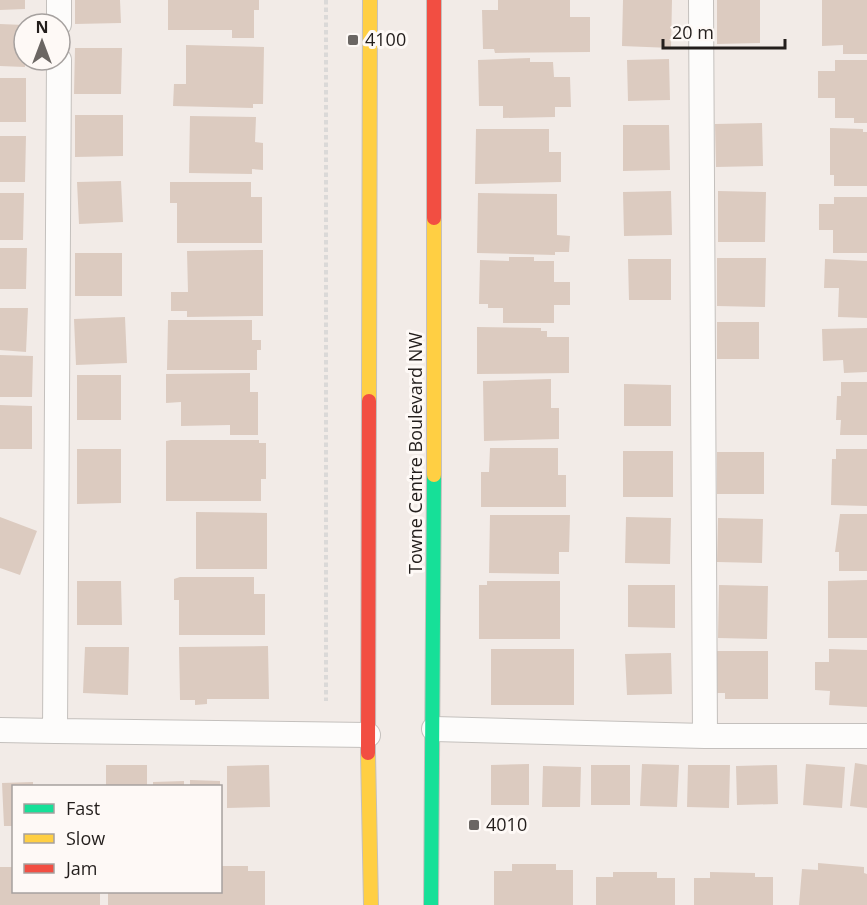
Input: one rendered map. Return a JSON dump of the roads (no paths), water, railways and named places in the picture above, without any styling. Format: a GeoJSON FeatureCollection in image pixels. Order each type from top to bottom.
{"type":"FeatureCollection","features":[{"type":"Feature","properties":{"kind":"street"},"geometry":{"type":"LineString","coordinates":[[370,0],[368,735],[371,905]]}},
{"type":"Feature","properties":{"kind":"street","name":"Towne Centre Boulevard NW"},"geometry":{"type":"LineString","coordinates":[[431,905],[434,729],[434,0]]}},
{"type":"Feature","properties":{"kind":"lane"},"geometry":{"type":"LineString","coordinates":[[701,0],[705,736]]}},
{"type":"Feature","properties":{"kind":"lane"},"geometry":{"type":"LineString","coordinates":[[54,731],[59,72]]}},
{"type":"Feature","properties":{"kind":"lane"},"geometry":{"type":"LineString","coordinates":[[434,729],[705,736],[867,736]]}},
{"type":"Feature","properties":{"kind":"lane"},"geometry":{"type":"LineString","coordinates":[[0,730],[368,735]]}},
{"type":"Feature","properties":{"kind":"place","name":"4100"},"geometry":{"type":"Point","coordinates":[353,40]}},
{"type":"Feature","properties":{"kind":"place","name":"4010"},"geometry":{"type":"Point","coordinates":[474,825]}}]}
